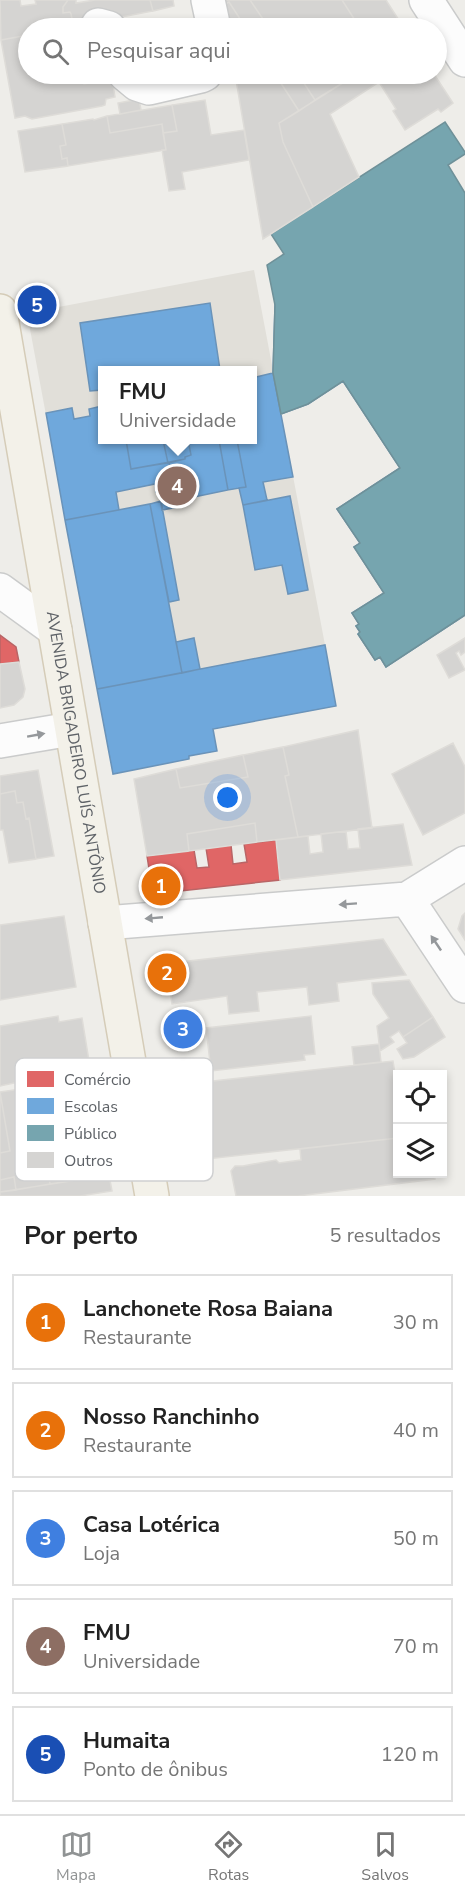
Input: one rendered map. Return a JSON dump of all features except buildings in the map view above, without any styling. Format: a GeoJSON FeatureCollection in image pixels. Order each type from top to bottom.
{"type":"FeatureCollection","features":[{"type":"Feature","properties":{"kind":"main road","name":"AVENIDA BRIGADEIRO LUÍS ANTÔNIO"},"geometry":{"type":"LineString","coordinates":[[0,311],[128,1058]]}},
{"type":"Feature","properties":{"kind":"main road","name":"AVENIDA BRIGADEIRO LUÍS ANTÔNIO"},"geometry":{"type":"LineString","coordinates":[[149,1181],[152,1196]]}},
{"type":"Feature","properties":{"kind":"street"},"geometry":{"type":"LineString","coordinates":[[208,0],[212,18]]}},
{"type":"Feature","properties":{"kind":"street"},"geometry":{"type":"LineString","coordinates":[[426,0],[438,18]]}},
{"type":"Feature","properties":{"kind":"street"},"geometry":{"type":"LineString","coordinates":[[447,32],[465,60]]}},
{"type":"Feature","properties":{"kind":"street"},"geometry":{"type":"LineString","coordinates":[[137,84],[149,88],[166,84]]}},
{"type":"Feature","properties":{"kind":"street"},"geometry":{"type":"LineString","coordinates":[[0,590],[55,630]]}},
{"type":"Feature","properties":{"kind":"street"},"geometry":{"type":"LineString","coordinates":[[0,741],[71,729]]}},
{"type":"Feature","properties":{"kind":"street"},"geometry":{"type":"LineString","coordinates":[[105,923],[407,899],[465,863]]}},
{"type":"Feature","properties":{"kind":"street"},"geometry":{"type":"LineString","coordinates":[[407,899],[465,986]]}},
{"type":"Feature","properties":{"kind":"shaded area"},"geometry":{"type":"Polygon","coordinates":[[[254,270],[325,645],[97,689],[27,313],[254,270]]]}},
{"type":"Feature","properties":{"kind":"place","name":"Humaita"},"geometry":{"type":"Point","coordinates":[37,305]}},
{"type":"Feature","properties":{"kind":"place","name":"FMU"},"geometry":{"type":"Point","coordinates":[177,486]}},
{"type":"Feature","properties":{"kind":"place","name":"Lanchonete Rosa Baiana"},"geometry":{"type":"Point","coordinates":[161,886]}},
{"type":"Feature","properties":{"kind":"place","name":"Nosso Ranchinho"},"geometry":{"type":"Point","coordinates":[167,973]}},
{"type":"Feature","properties":{"kind":"place","name":"Casa Lotérica"},"geometry":{"type":"Point","coordinates":[183,1029]}}]}
